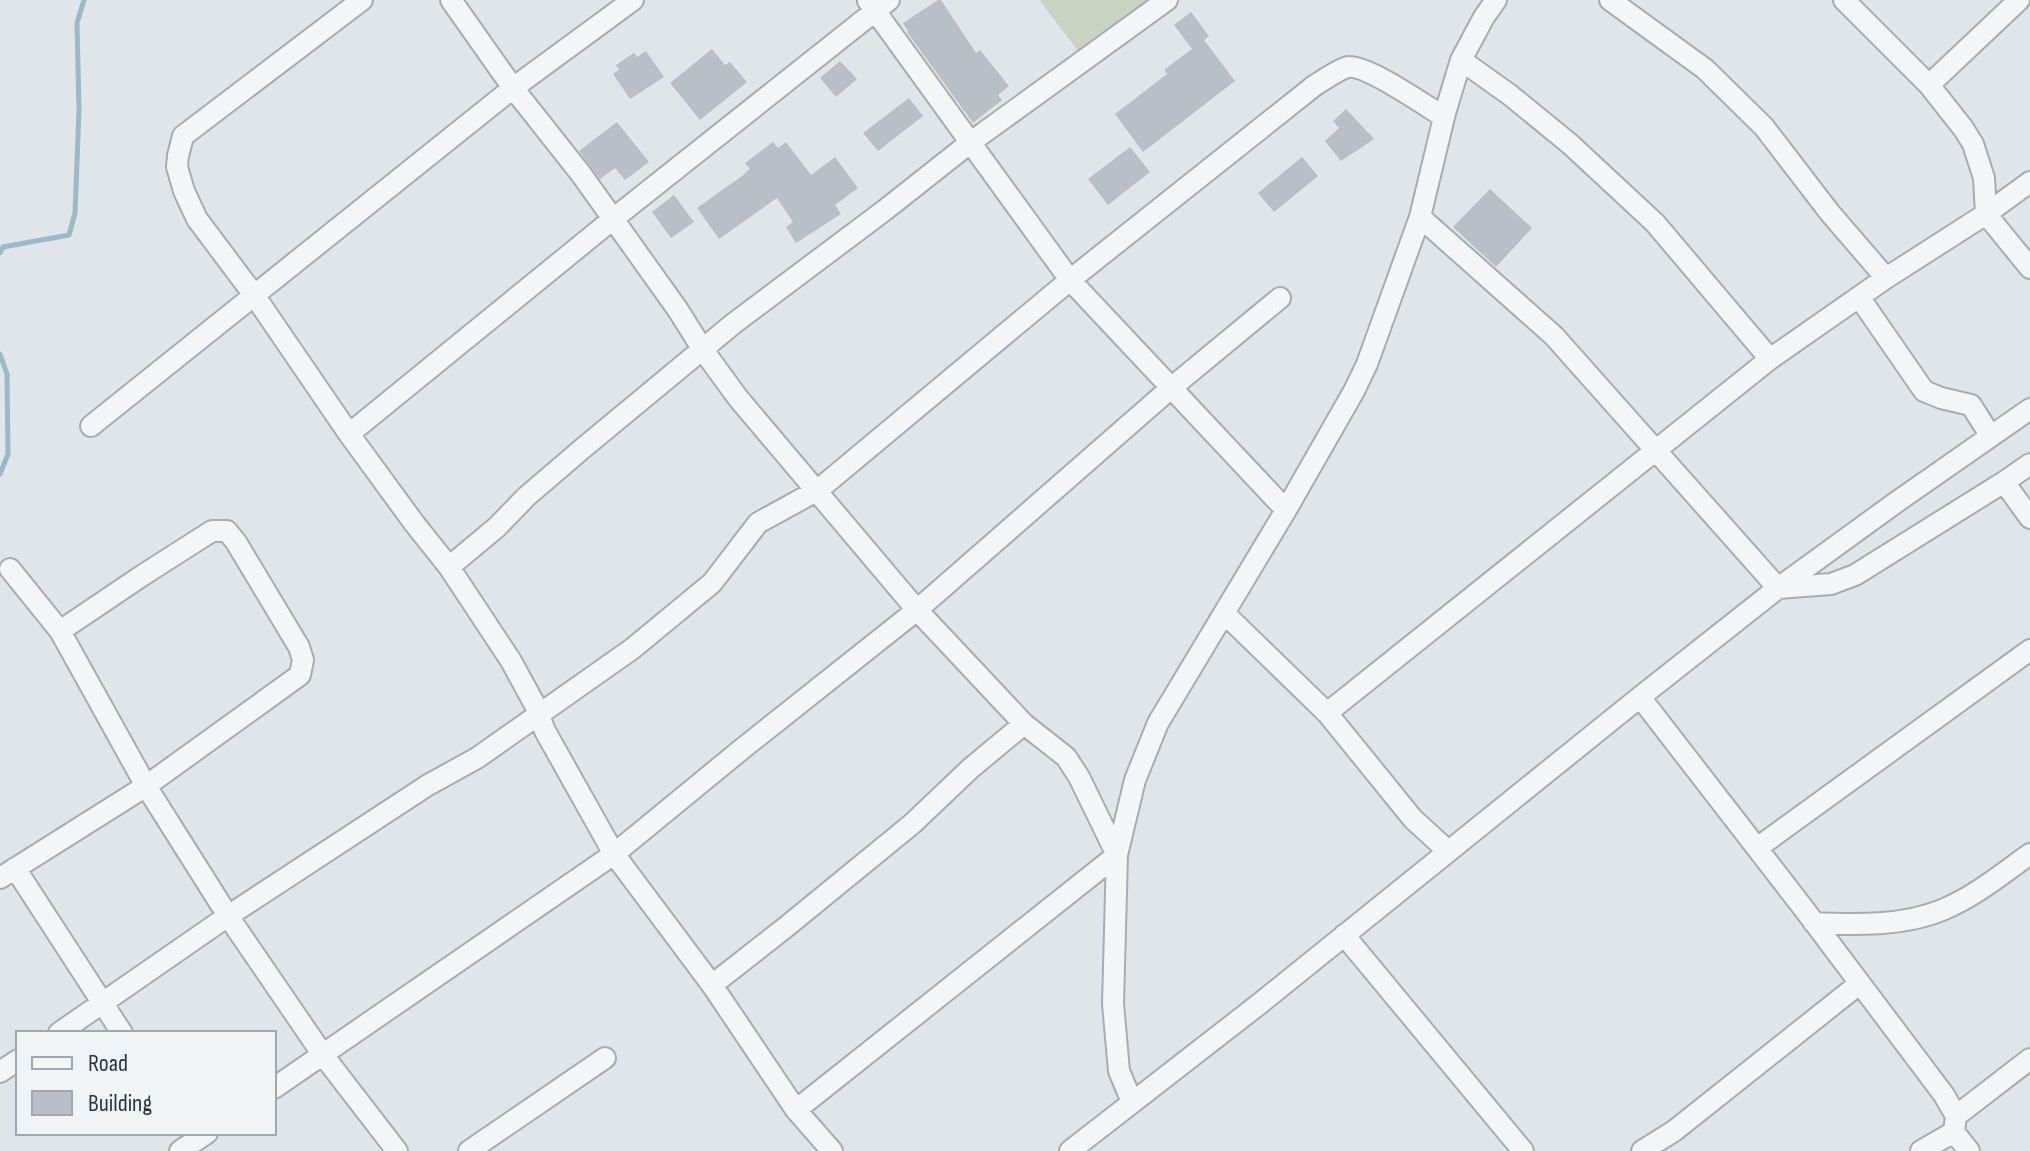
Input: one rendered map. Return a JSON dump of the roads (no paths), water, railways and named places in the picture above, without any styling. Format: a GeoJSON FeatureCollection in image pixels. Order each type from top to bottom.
{"type":"FeatureCollection","features":[{"type":"Feature","properties":{"kind":"street"},"geometry":{"type":"LineString","coordinates":[[362,0],[183,136],[177,167],[184,191],[197,219],[254,295],[349,434],[449,567],[511,661],[545,731],[614,854],[712,985],[796,1110],[832,1151]]}},
{"type":"Feature","properties":{"kind":"street"},"geometry":{"type":"LineString","coordinates":[[451,0],[513,88],[581,174],[738,398],[917,610],[1024,724],[1066,757],[1117,855]]}},
{"type":"Feature","properties":{"kind":"street"},"geometry":{"type":"LineString","coordinates":[[91,426],[513,88],[633,0]]}},
{"type":"Feature","properties":{"kind":"street"},"geometry":{"type":"LineString","coordinates":[[449,567],[582,449],[733,324],[971,142],[1167,0]]}},
{"type":"Feature","properties":{"kind":"street"},"geometry":{"type":"LineString","coordinates":[[1132,1102],[1119,1071],[1113,1004],[1117,855],[1135,780],[1158,723],[1286,510],[1367,364],[1420,217],[1461,60],[1496,0]]}},
{"type":"Feature","properties":{"kind":"street"},"geometry":{"type":"LineString","coordinates":[[1610,0],[1705,69],[1764,127],[1830,213],[1886,278]]}},
{"type":"Feature","properties":{"kind":"street"},"geometry":{"type":"LineString","coordinates":[[1844,0],[1929,85],[1963,128],[1973,144],[1984,178],[1986,214],[2030,268]]}},
{"type":"Feature","properties":{"kind":"street"},"geometry":{"type":"LineString","coordinates":[[1929,85],[2019,0]]}},
{"type":"Feature","properties":{"kind":"street"},"geometry":{"type":"LineString","coordinates":[[349,434],[877,4],[1070,280],[1286,510]]}},
{"type":"Feature","properties":{"kind":"street"},"geometry":{"type":"LineString","coordinates":[[1461,60],[1570,144],[1655,223],[1770,359]]}},
{"type":"Feature","properties":{"kind":"street"},"geometry":{"type":"LineString","coordinates":[[62,1031],[228,916],[428,785],[477,758],[632,649],[712,583],[758,523],[818,490],[1070,280],[1314,86],[1347,67],[1359,69],[1444,117]]}},
{"type":"Feature","properties":{"kind":"street"},"geometry":{"type":"LineString","coordinates":[[1327,713],[1770,359],[2030,182]]}},
{"type":"Feature","properties":{"kind":"street"},"geometry":{"type":"LineString","coordinates":[[1420,217],[1554,336],[1778,588]]}},
{"type":"Feature","properties":{"kind":"street"},"geometry":{"type":"LineString","coordinates":[[1859,297],[1924,391],[1971,405],[1990,435]]}},
{"type":"Feature","properties":{"kind":"street"},"geometry":{"type":"LineString","coordinates":[[276,1087],[614,854],[917,610],[1171,388],[1280,298]]}},
{"type":"Feature","properties":{"kind":"street"},"geometry":{"type":"LineString","coordinates":[[1070,1151],[1258,1005],[1778,588],[2030,409]]}},
{"type":"Feature","properties":{"kind":"street"},"geometry":{"type":"LineString","coordinates":[[1778,588],[1831,584],[1855,575],[2030,464]]}},
{"type":"Feature","properties":{"kind":"street"},"geometry":{"type":"LineString","coordinates":[[2004,482],[2030,518]]}},
{"type":"Feature","properties":{"kind":"street"},"geometry":{"type":"LineString","coordinates":[[60,631],[212,531],[227,531],[299,647],[303,660],[300,675],[146,786],[7,873],[121,1031]]}},
{"type":"Feature","properties":{"kind":"street"},"geometry":{"type":"LineString","coordinates":[[10,569],[60,631],[146,786],[228,916],[323,1055],[397,1151]]}},
{"type":"Feature","properties":{"kind":"street"},"geometry":{"type":"LineString","coordinates":[[1224,613],[1327,713],[1413,819],[1448,851]]}},
{"type":"Feature","properties":{"kind":"street"},"geometry":{"type":"LineString","coordinates":[[1757,848],[2030,650]]}},
{"type":"Feature","properties":{"kind":"street"},"geometry":{"type":"LineString","coordinates":[[1640,697],[1944,1095],[1969,1151]]}},
{"type":"Feature","properties":{"kind":"street"},"geometry":{"type":"LineString","coordinates":[[712,985],[912,824],[971,768],[1024,724]]}},
{"type":"Feature","properties":{"kind":"street"},"geometry":{"type":"LineString","coordinates":[[1814,923],[1883,923],[1941,911],[1973,894],[2030,854]]}},
{"type":"Feature","properties":{"kind":"street"},"geometry":{"type":"LineString","coordinates":[[796,1110],[1117,855]]}},
{"type":"Feature","properties":{"kind":"street"},"geometry":{"type":"LineString","coordinates":[[1344,935],[1523,1151]]}},
{"type":"Feature","properties":{"kind":"street"},"geometry":{"type":"LineString","coordinates":[[1642,1151],[1674,1131],[1859,984]]}},
{"type":"Feature","properties":{"kind":"street"},"geometry":{"type":"LineString","coordinates":[[469,1151],[605,1058]]}},
{"type":"Feature","properties":{"kind":"street"},"geometry":{"type":"LineString","coordinates":[[1921,1151],[2030,1059]]}},
{"type":"Feature","properties":{"kind":"waterway"},"geometry":{"type":"LineString","coordinates":[[0,253],[3,247],[69,235],[75,213],[79,110],[77,23],[84,0]]}},
{"type":"Feature","properties":{"kind":"waterway"},"geometry":{"type":"LineString","coordinates":[[0,354],[7,374],[8,454],[0,474]]}}]}
